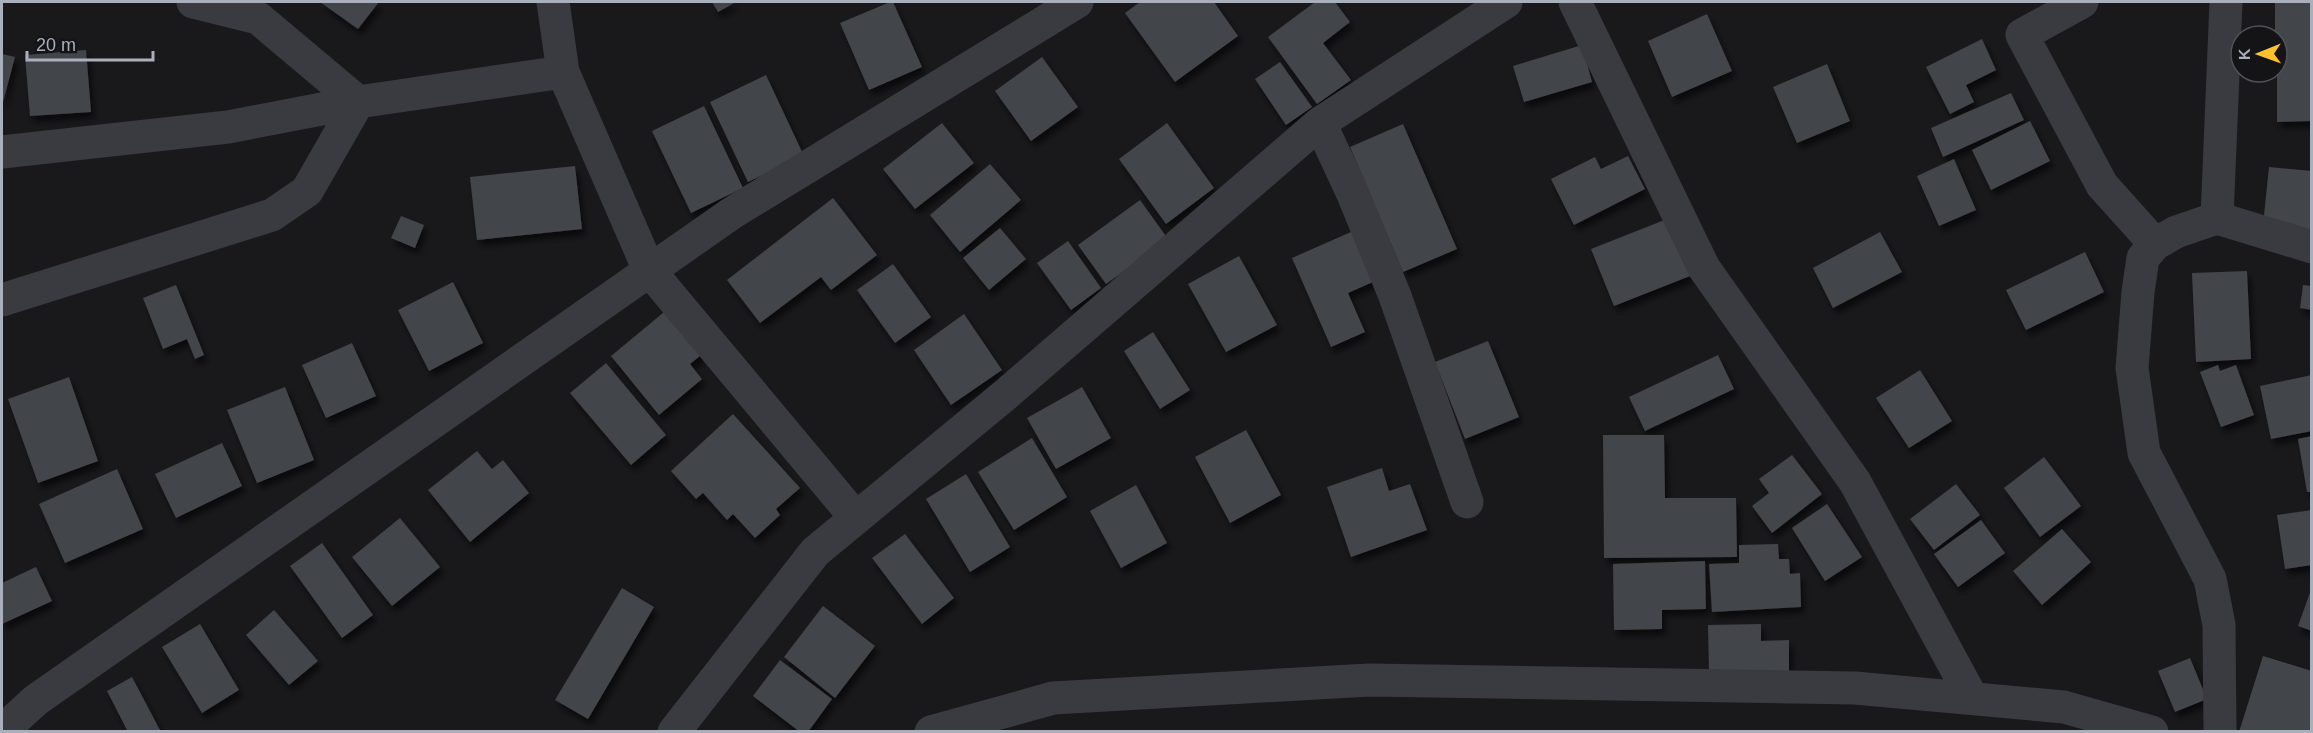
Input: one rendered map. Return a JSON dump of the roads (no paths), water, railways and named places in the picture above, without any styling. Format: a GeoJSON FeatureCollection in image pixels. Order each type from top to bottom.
{"type":"FeatureCollection","features":[{"type":"Feature","properties":{"kind":"street"},"geometry":{"type":"LineString","coordinates":[[193,2],[258,18],[358,102]]}},
{"type":"Feature","properties":{"kind":"street"},"geometry":{"type":"LineString","coordinates":[[553,2],[563,72],[649,270],[856,518]]}},
{"type":"Feature","properties":{"kind":"street"},"geometry":{"type":"LineString","coordinates":[[2,731],[36,700],[732,213],[1077,2]]}},
{"type":"Feature","properties":{"kind":"street"},"geometry":{"type":"LineString","coordinates":[[674,732],[815,552],[1014,387],[1320,123],[1506,2]]}},
{"type":"Feature","properties":{"kind":"street"},"geometry":{"type":"LineString","coordinates":[[1575,2],[1704,268],[1855,482],[1972,698]]}},
{"type":"Feature","properties":{"kind":"street"},"geometry":{"type":"LineString","coordinates":[[2082,2],[2022,35],[2102,185],[2155,244]]}},
{"type":"Feature","properties":{"kind":"street"},"geometry":{"type":"LineString","coordinates":[[2217,218],[2226,2]]}},
{"type":"Feature","properties":{"kind":"street"},"geometry":{"type":"LineString","coordinates":[[2,152],[228,127],[358,102],[563,72]]}},
{"type":"Feature","properties":{"kind":"street"},"geometry":{"type":"LineString","coordinates":[[2,300],[272,214],[307,191],[358,102]]}},
{"type":"Feature","properties":{"kind":"street"},"geometry":{"type":"LineString","coordinates":[[1320,123],[1353,192],[1395,296],[1467,502]]}},
{"type":"Feature","properties":{"kind":"street"},"geometry":{"type":"LineString","coordinates":[[2220,732],[2219,625],[2210,579],[2144,453],[2132,368],[2138,292],[2144,258],[2155,244],[2176,232],[2217,218],[2312,247]]}},
{"type":"Feature","properties":{"kind":"street"},"geometry":{"type":"LineString","coordinates":[[931,732],[1053,698],[1369,680],[1855,688],[2064,707],[2100,724],[2152,732]]}}]}
